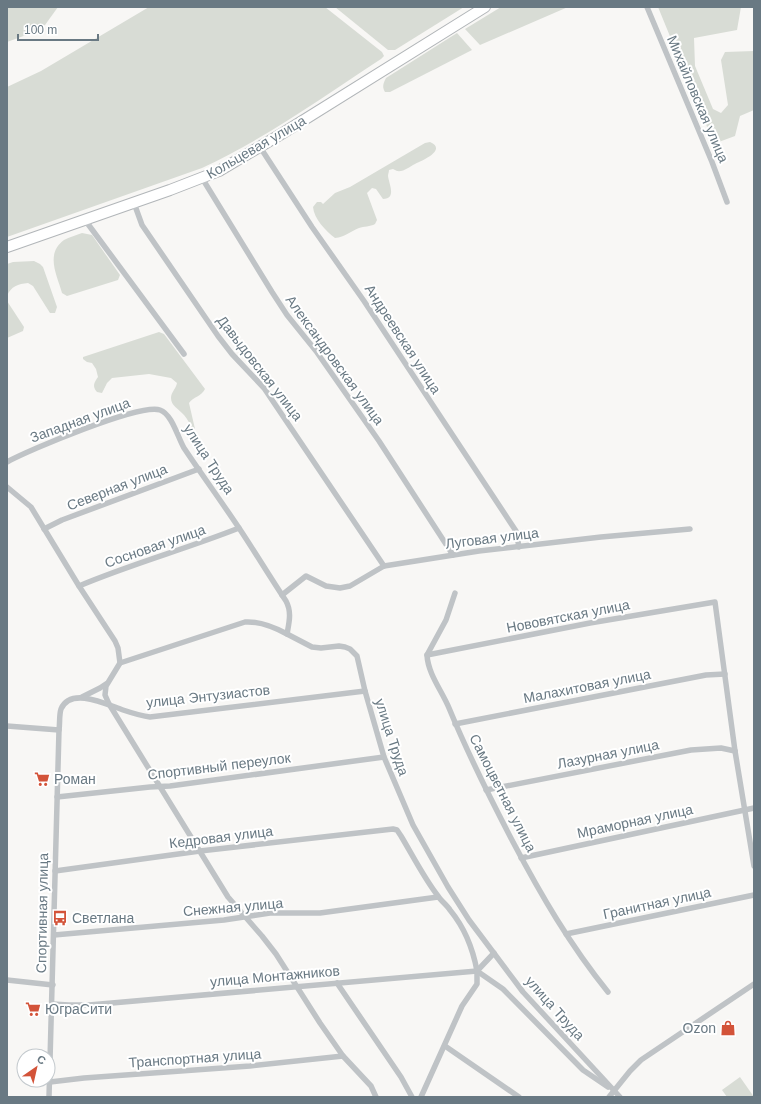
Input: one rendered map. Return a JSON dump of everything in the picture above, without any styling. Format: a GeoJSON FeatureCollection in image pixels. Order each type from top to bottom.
{"type":"FeatureCollection","features":[{"type":"Feature","properties":{"kind":"highway","name":"Кольцевая улица"},"geometry":{"type":"LineString","coordinates":[[7,247],[202,178],[231,164],[485,7]]}},
{"type":"Feature","properties":{"kind":"street","name":"Михайловская улица"},"geometry":{"type":"LineString","coordinates":[[647,7],[727,202]]}},
{"type":"Feature","properties":{"kind":"street","name":"Андреевская улица"},"geometry":{"type":"LineString","coordinates":[[260,147],[312,227],[364,301],[516,530],[519,547]]}},
{"type":"Feature","properties":{"kind":"street","name":"Александровская улица"},"geometry":{"type":"LineString","coordinates":[[202,178],[287,315],[316,351],[370,428],[453,555]]}},
{"type":"Feature","properties":{"kind":"street","name":"Давыдовская улица"},"geometry":{"type":"LineString","coordinates":[[134,203],[142,225],[218,336],[232,354],[264,388],[384,566]]}},
{"type":"Feature","properties":{"kind":"street"},"geometry":{"type":"LineString","coordinates":[[85,220],[184,354]]}},
{"type":"Feature","properties":{"kind":"street","name":"Западная улица"},"geometry":{"type":"LineString","coordinates":[[7,462],[55,440],[131,413],[154,409],[163,411]]}},
{"type":"Feature","properties":{"kind":"street","name":"улица Труда"},"geometry":{"type":"LineString","coordinates":[[163,411],[170,418],[183,446],[239,528],[282,595],[290,611],[287,634],[312,646],[321,648],[339,646],[350,649],[357,656],[384,757],[412,824],[456,900],[523,992],[620,1097]]}},
{"type":"Feature","properties":{"kind":"street","name":"Северная улица"},"geometry":{"type":"LineString","coordinates":[[44,529],[62,520],[199,469]]}},
{"type":"Feature","properties":{"kind":"street"},"geometry":{"type":"LineString","coordinates":[[7,487],[31,507],[79,586],[115,641],[118,648],[120,663]]}},
{"type":"Feature","properties":{"kind":"street","name":"Сосновая улица"},"geometry":{"type":"LineString","coordinates":[[79,586],[204,542],[239,528]]}},
{"type":"Feature","properties":{"kind":"street","name":"Луговая улица"},"geometry":{"type":"LineString","coordinates":[[282,595],[306,576],[326,586],[340,588],[350,586],[384,566],[453,555],[601,537],[690,529]]}},
{"type":"Feature","properties":{"kind":"street"},"geometry":{"type":"LineString","coordinates":[[427,655],[446,620],[454,593]]}},
{"type":"Feature","properties":{"kind":"street","name":"Нововятская улица"},"geometry":{"type":"LineString","coordinates":[[427,655],[590,623],[715,602],[725,674]]}},
{"type":"Feature","properties":{"kind":"street"},"geometry":{"type":"LineString","coordinates":[[287,634],[270,626],[245,622],[120,663],[108,682],[105,695],[109,704],[228,897],[246,916],[276,954],[295,986],[343,1056],[371,1086],[376,1097]]}},
{"type":"Feature","properties":{"kind":"street","name":"Самоцветная улица"},"geometry":{"type":"LineString","coordinates":[[427,655],[427,662],[486,790],[539,892],[566,934],[608,992]]}},
{"type":"Feature","properties":{"kind":"street"},"geometry":{"type":"LineString","coordinates":[[725,674],[735,751],[746,809],[754,866]]}},
{"type":"Feature","properties":{"kind":"street","name":"Малахитовая улица"},"geometry":{"type":"LineString","coordinates":[[455,724],[706,675],[725,674]]}},
{"type":"Feature","properties":{"kind":"street"},"geometry":{"type":"LineString","coordinates":[[7,726],[59,730],[62,708],[68,702],[100,688],[108,682]]}},
{"type":"Feature","properties":{"kind":"street","name":"улица Энтузиастов"},"geometry":{"type":"LineString","coordinates":[[78,698],[92,699],[137,715],[150,717],[365,690]]}},
{"type":"Feature","properties":{"kind":"street","name":"Спортивная улица"},"geometry":{"type":"LineString","coordinates":[[51,1048],[59,730]]}},
{"type":"Feature","properties":{"kind":"street","name":"Лазурная улица"},"geometry":{"type":"LineString","coordinates":[[486,790],[691,750],[720,748],[735,751]]}},
{"type":"Feature","properties":{"kind":"street","name":"Спортивный переулок"},"geometry":{"type":"LineString","coordinates":[[57,797],[223,780],[384,757]]}},
{"type":"Feature","properties":{"kind":"street","name":"Мраморная улица"},"geometry":{"type":"LineString","coordinates":[[521,858],[754,808]]}},
{"type":"Feature","properties":{"kind":"street","name":"Кедровая улица"},"geometry":{"type":"LineString","coordinates":[[55,871],[200,851],[390,829],[397,830],[438,897]]}},
{"type":"Feature","properties":{"kind":"street","name":"Гранитная улица"},"geometry":{"type":"LineString","coordinates":[[566,934],[754,895]]}},
{"type":"Feature","properties":{"kind":"street"},"geometry":{"type":"LineString","coordinates":[[422,1097],[462,1006],[477,984],[475,960],[465,934],[450,909],[438,897]]}},
{"type":"Feature","properties":{"kind":"street","name":"Снежная улица"},"geometry":{"type":"LineString","coordinates":[[54,935],[224,920],[270,913],[320,913],[438,897]]}},
{"type":"Feature","properties":{"kind":"street"},"geometry":{"type":"LineString","coordinates":[[477,971],[494,953]]}},
{"type":"Feature","properties":{"kind":"street","name":"улица Труда"},"geometry":{"type":"LineString","coordinates":[[477,971],[502,989],[583,1070],[614,1091]]}},
{"type":"Feature","properties":{"kind":"street","name":"улица Монтажников"},"geometry":{"type":"LineString","coordinates":[[52,1004],[74,1006],[89,1005],[477,971]]}},
{"type":"Feature","properties":{"kind":"street"},"geometry":{"type":"LineString","coordinates":[[7,980],[53,985]]}},
{"type":"Feature","properties":{"kind":"street"},"geometry":{"type":"LineString","coordinates":[[338,983],[412,1097]]}},
{"type":"Feature","properties":{"kind":"street"},"geometry":{"type":"LineString","coordinates":[[609,1097],[641,1060],[754,984]]}},
{"type":"Feature","properties":{"kind":"street"},"geometry":{"type":"LineString","coordinates":[[445,1046],[518,1097]]}},
{"type":"Feature","properties":{"kind":"street","name":"Транспортная улица"},"geometry":{"type":"LineString","coordinates":[[56,1081],[250,1066],[343,1056]]}},
{"type":"Feature","properties":{"kind":"shaded area"},"geometry":{"type":"Polygon","coordinates":[[[7,7],[58,7],[45,25],[29,34],[7,42],[7,7]]]}},
{"type":"Feature","properties":{"kind":"shaded area"},"geometry":{"type":"Polygon","coordinates":[[[149,7],[325,7],[382,52],[384,56],[271,131],[225,157],[202,168],[7,237],[7,87],[41,71],[149,7]]]}},
{"type":"Feature","properties":{"kind":"shaded area"},"geometry":{"type":"Polygon","coordinates":[[[335,7],[464,7],[395,50],[388,50],[335,7]]]}},
{"type":"Feature","properties":{"kind":"shaded area"},"geometry":{"type":"Polygon","coordinates":[[[501,7],[568,7],[480,45],[465,29],[501,7]]]}},
{"type":"Feature","properties":{"kind":"shaded area"},"geometry":{"type":"Polygon","coordinates":[[[658,7],[741,7],[737,30],[694,38],[695,66],[713,109],[721,113],[728,105],[721,60],[725,52],[754,51],[754,110],[740,116],[735,136],[716,143],[710,134],[658,7]]]}},
{"type":"Feature","properties":{"kind":"shaded area"},"geometry":{"type":"Polygon","coordinates":[[[457,33],[472,50],[390,92],[385,92],[383,85],[386,78],[457,33]]]}},
{"type":"Feature","properties":{"kind":"shaded area"},"geometry":{"type":"Polygon","coordinates":[[[430,142],[435,145],[436,148],[432,155],[404,170],[389,170],[388,176],[391,190],[390,197],[383,199],[376,189],[372,188],[367,193],[377,220],[375,224],[359,228],[335,238],[321,224],[313,207],[317,202],[321,202],[323,204],[335,193],[350,187],[425,143],[430,142]]]}},
{"type":"Feature","properties":{"kind":"shaded area"},"geometry":{"type":"Polygon","coordinates":[[[82,233],[92,235],[120,275],[118,280],[67,296],[62,293],[55,272],[55,252],[64,240],[82,233]]]}},
{"type":"Feature","properties":{"kind":"shaded area"},"geometry":{"type":"Polygon","coordinates":[[[34,261],[43,267],[57,307],[55,313],[50,313],[33,286],[28,283],[15,286],[7,296],[7,264],[13,262],[34,261]]]}},
{"type":"Feature","properties":{"kind":"shaded area"},"geometry":{"type":"Polygon","coordinates":[[[7,301],[24,327],[23,331],[7,338],[7,301]]]}},
{"type":"Feature","properties":{"kind":"shaded area"},"geometry":{"type":"Polygon","coordinates":[[[159,332],[164,334],[205,389],[189,403],[194,430],[184,415],[171,401],[171,396],[177,383],[171,378],[149,374],[112,378],[107,383],[102,393],[97,392],[94,386],[98,377],[96,369],[92,363],[83,359],[83,357],[159,332]]]}},
{"type":"Feature","properties":{"kind":"shaded area"},"geometry":{"type":"Polygon","coordinates":[[[740,1077],[754,1097],[727,1097],[722,1090],[740,1077]]]}},
{"type":"Feature","properties":{"kind":"place","name":"Роман"},"geometry":{"type":"Point","coordinates":[42,779]}},
{"type":"Feature","properties":{"kind":"place","name":"Светлана"},"geometry":{"type":"Point","coordinates":[60,918]}},
{"type":"Feature","properties":{"kind":"place","name":"ЮграСити"},"geometry":{"type":"Point","coordinates":[33,1009]}},
{"type":"Feature","properties":{"kind":"place","name":"Ozon"},"geometry":{"type":"Point","coordinates":[728,1028]}}]}
